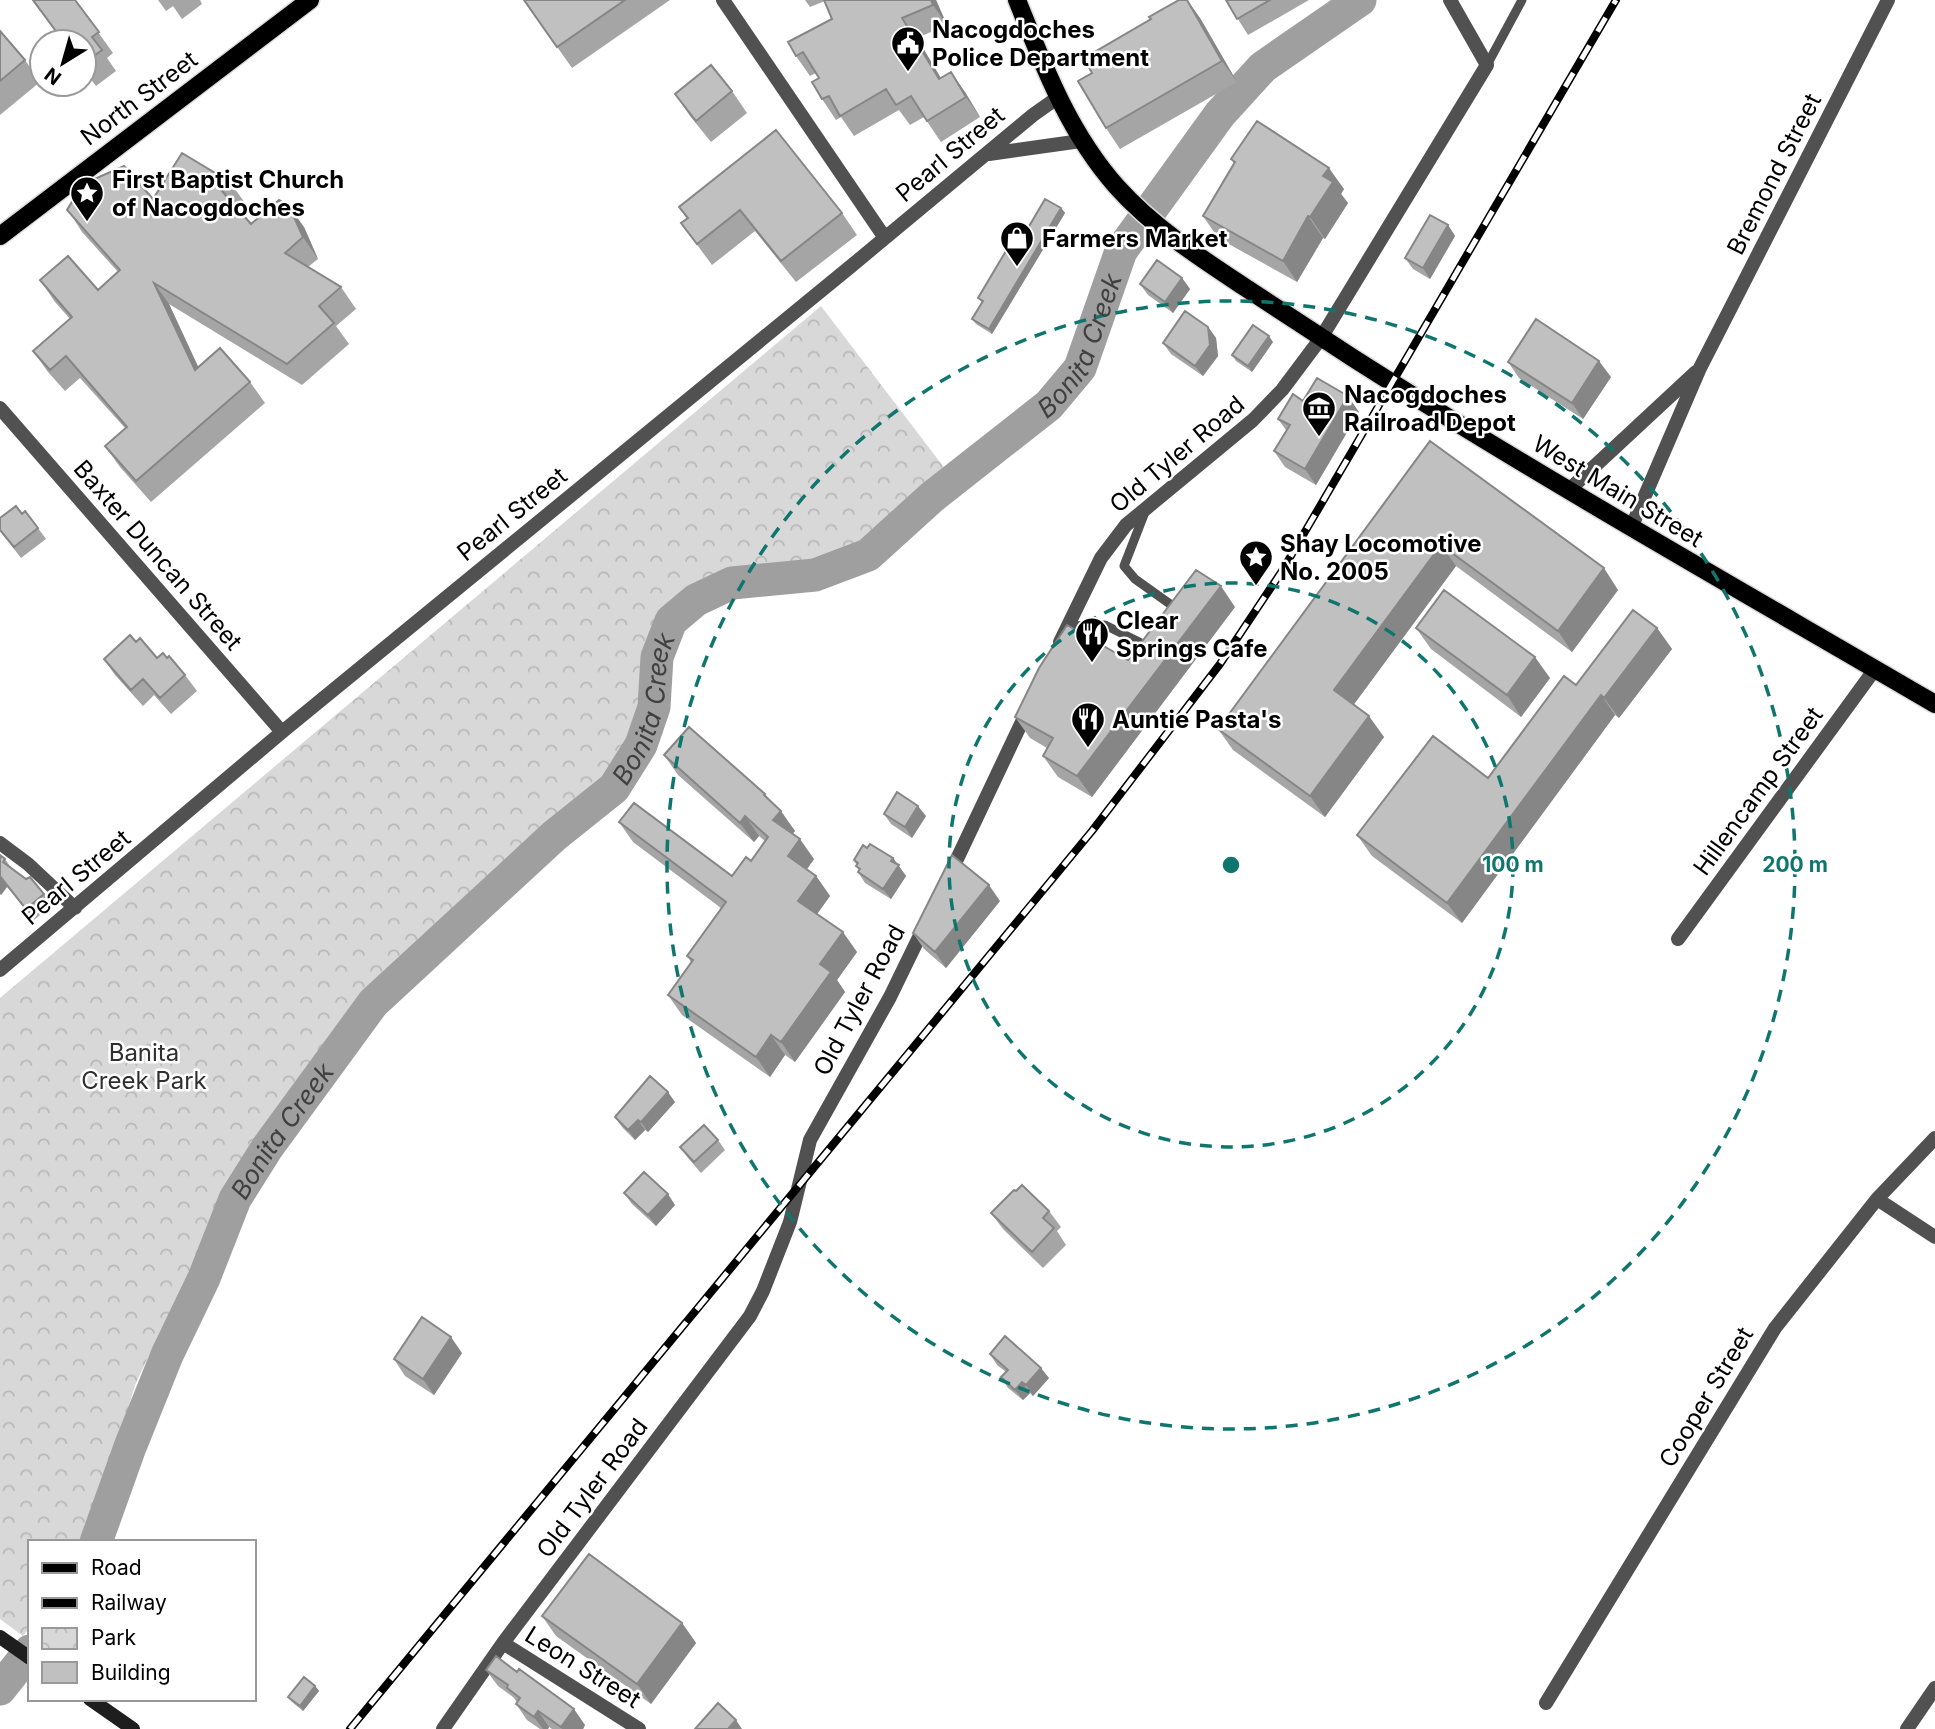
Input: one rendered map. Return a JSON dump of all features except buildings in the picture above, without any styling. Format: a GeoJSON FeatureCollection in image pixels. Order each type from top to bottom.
{"type":"FeatureCollection","features":[{"type":"Feature","properties":{"kind":"main road","name":"North Street"},"geometry":{"type":"LineString","coordinates":[[0,236],[310,0]]}},
{"type":"Feature","properties":{"kind":"main road","name":"West Main Street"},"geometry":{"type":"LineString","coordinates":[[1017,0],[1057,98],[1081,141],[1128,199],[1173,237],[1321,338],[1631,528],[1935,704]]}},
{"type":"Feature","properties":{"kind":"street"},"geometry":{"type":"LineString","coordinates":[[723,0],[885,238]]}},
{"type":"Feature","properties":{"kind":"street"},"geometry":{"type":"LineString","coordinates":[[1450,0],[1487,65]]}},
{"type":"Feature","properties":{"kind":"street","name":"Bremond Street"},"geometry":{"type":"LineString","coordinates":[[1631,528],[1700,368],[1888,0]]}},
{"type":"Feature","properties":{"kind":"street","name":"Old Tyler Road"},"geometry":{"type":"LineString","coordinates":[[1056,650],[1101,558],[1126,525],[1254,420],[1282,390],[1321,338],[1487,65]]}},
{"type":"Feature","properties":{"kind":"street","name":"Pearl Street"},"geometry":{"type":"LineString","coordinates":[[0,970],[282,733],[1057,98]]}},
{"type":"Feature","properties":{"kind":"street"},"geometry":{"type":"LineString","coordinates":[[987,154],[1081,141]]}},
{"type":"Feature","properties":{"kind":"street","name":"Bremond Street"},"geometry":{"type":"LineString","coordinates":[[1569,490],[1700,368]]}},
{"type":"Feature","properties":{"kind":"street","name":"Baxter Duncan Street"},"geometry":{"type":"LineString","coordinates":[[0,408],[282,733]]}},
{"type":"Feature","properties":{"kind":"street","name":"Hillencamp Street"},"geometry":{"type":"LineString","coordinates":[[1678,939],[1875,669]]}},
{"type":"Feature","properties":{"kind":"street"},"geometry":{"type":"LineString","coordinates":[[945,883],[1032,699]]}},
{"type":"Feature","properties":{"kind":"street"},"geometry":{"type":"LineString","coordinates":[[0,843],[28,864],[75,908]]}},
{"type":"Feature","properties":{"kind":"street","name":"Old Tyler Road"},"geometry":{"type":"LineString","coordinates":[[443,1729],[503,1643],[750,1316],[763,1291],[790,1222],[810,1140],[890,997],[934,908]]}},
{"type":"Feature","properties":{"kind":"street","name":"Cooper Street"},"geometry":{"type":"LineString","coordinates":[[1546,1703],[1775,1328],[1877,1199],[1935,1138]]}},
{"type":"Feature","properties":{"kind":"street"},"geometry":{"type":"LineString","coordinates":[[1877,1199],[1935,1237]]}},
{"type":"Feature","properties":{"kind":"street"},"geometry":{"type":"LineString","coordinates":[[0,1637],[28,1657]]}},
{"type":"Feature","properties":{"kind":"street","name":"Leon Street"},"geometry":{"type":"LineString","coordinates":[[503,1643],[639,1729]]}},
{"type":"Feature","properties":{"kind":"street"},"geometry":{"type":"LineString","coordinates":[[1907,1729],[1935,1688]]}},
{"type":"Feature","properties":{"kind":"street"},"geometry":{"type":"LineString","coordinates":[[93,1701],[133,1729]]}},
{"type":"Feature","properties":{"kind":"lane"},"geometry":{"type":"LineString","coordinates":[[1487,65],[1521,0]]}},
{"type":"Feature","properties":{"kind":"lane"},"geometry":{"type":"LineString","coordinates":[[1147,506],[1124,566],[1135,579],[1181,612],[1174,622]]}},
{"type":"Feature","properties":{"kind":"lane"},"geometry":{"type":"LineString","coordinates":[[1067,626],[1105,625],[1156,651],[1162,641]]}},
{"type":"Feature","properties":{"kind":"green space","name":"Banita Creek Park"},"geometry":{"type":"Polygon","coordinates":[[[821,306],[949,474],[865,553],[814,571],[732,578],[694,596],[666,618],[651,656],[646,708],[635,741],[607,781],[367,997],[280,1120],[227,1201],[198,1273],[161,1330],[135,1385],[95,1525],[87,1540],[28,1540],[28,1630],[23,1636],[0,1619],[0,998],[821,306]]]}},
{"type":"Feature","properties":{"kind":"waterway","name":"Bonita Creek"},"geometry":{"type":"LineString","coordinates":[[97,1540],[167,1355],[204,1278],[235,1199],[267,1148],[373,1003],[554,836],[614,788],[641,745],[654,707],[657,657],[671,621],[696,600],[732,583],[815,575],[868,555],[932,497],[1049,405],[1080,368],[1121,251],[1220,114],[1263,67],[1360,0]]}},
{"type":"Feature","properties":{"kind":"waterway","name":"Bonita Creek"},"geometry":{"type":"LineString","coordinates":[[0,1689],[28,1654]]}},
{"type":"Feature","properties":{"kind":"railway"},"geometry":{"type":"LineString","coordinates":[[350,1729],[1092,831],[1220,664],[1282,571],[1616,0]]}},
{"type":"Feature","properties":{"kind":"place","name":"Nacogdoches Police Department"},"geometry":{"type":"Point","coordinates":[908,73]}},
{"type":"Feature","properties":{"kind":"place","name":"First Baptist Church of Nacogdoches"},"geometry":{"type":"Point","coordinates":[87,223]}},
{"type":"Feature","properties":{"kind":"place","name":"Farmers Market"},"geometry":{"type":"Point","coordinates":[1017,268]}},
{"type":"Feature","properties":{"kind":"place","name":"Nacogdoches Railroad Depot"},"geometry":{"type":"Point","coordinates":[1319,438]}},
{"type":"Feature","properties":{"kind":"place","name":"Shay Locomotive No. 2005"},"geometry":{"type":"Point","coordinates":[1256,587]}},
{"type":"Feature","properties":{"kind":"place","name":"Clear Springs Cafe"},"geometry":{"type":"Point","coordinates":[1092,664]}},
{"type":"Feature","properties":{"kind":"place","name":"Auntie Pasta's"},"geometry":{"type":"Point","coordinates":[1088,749]}}]}
